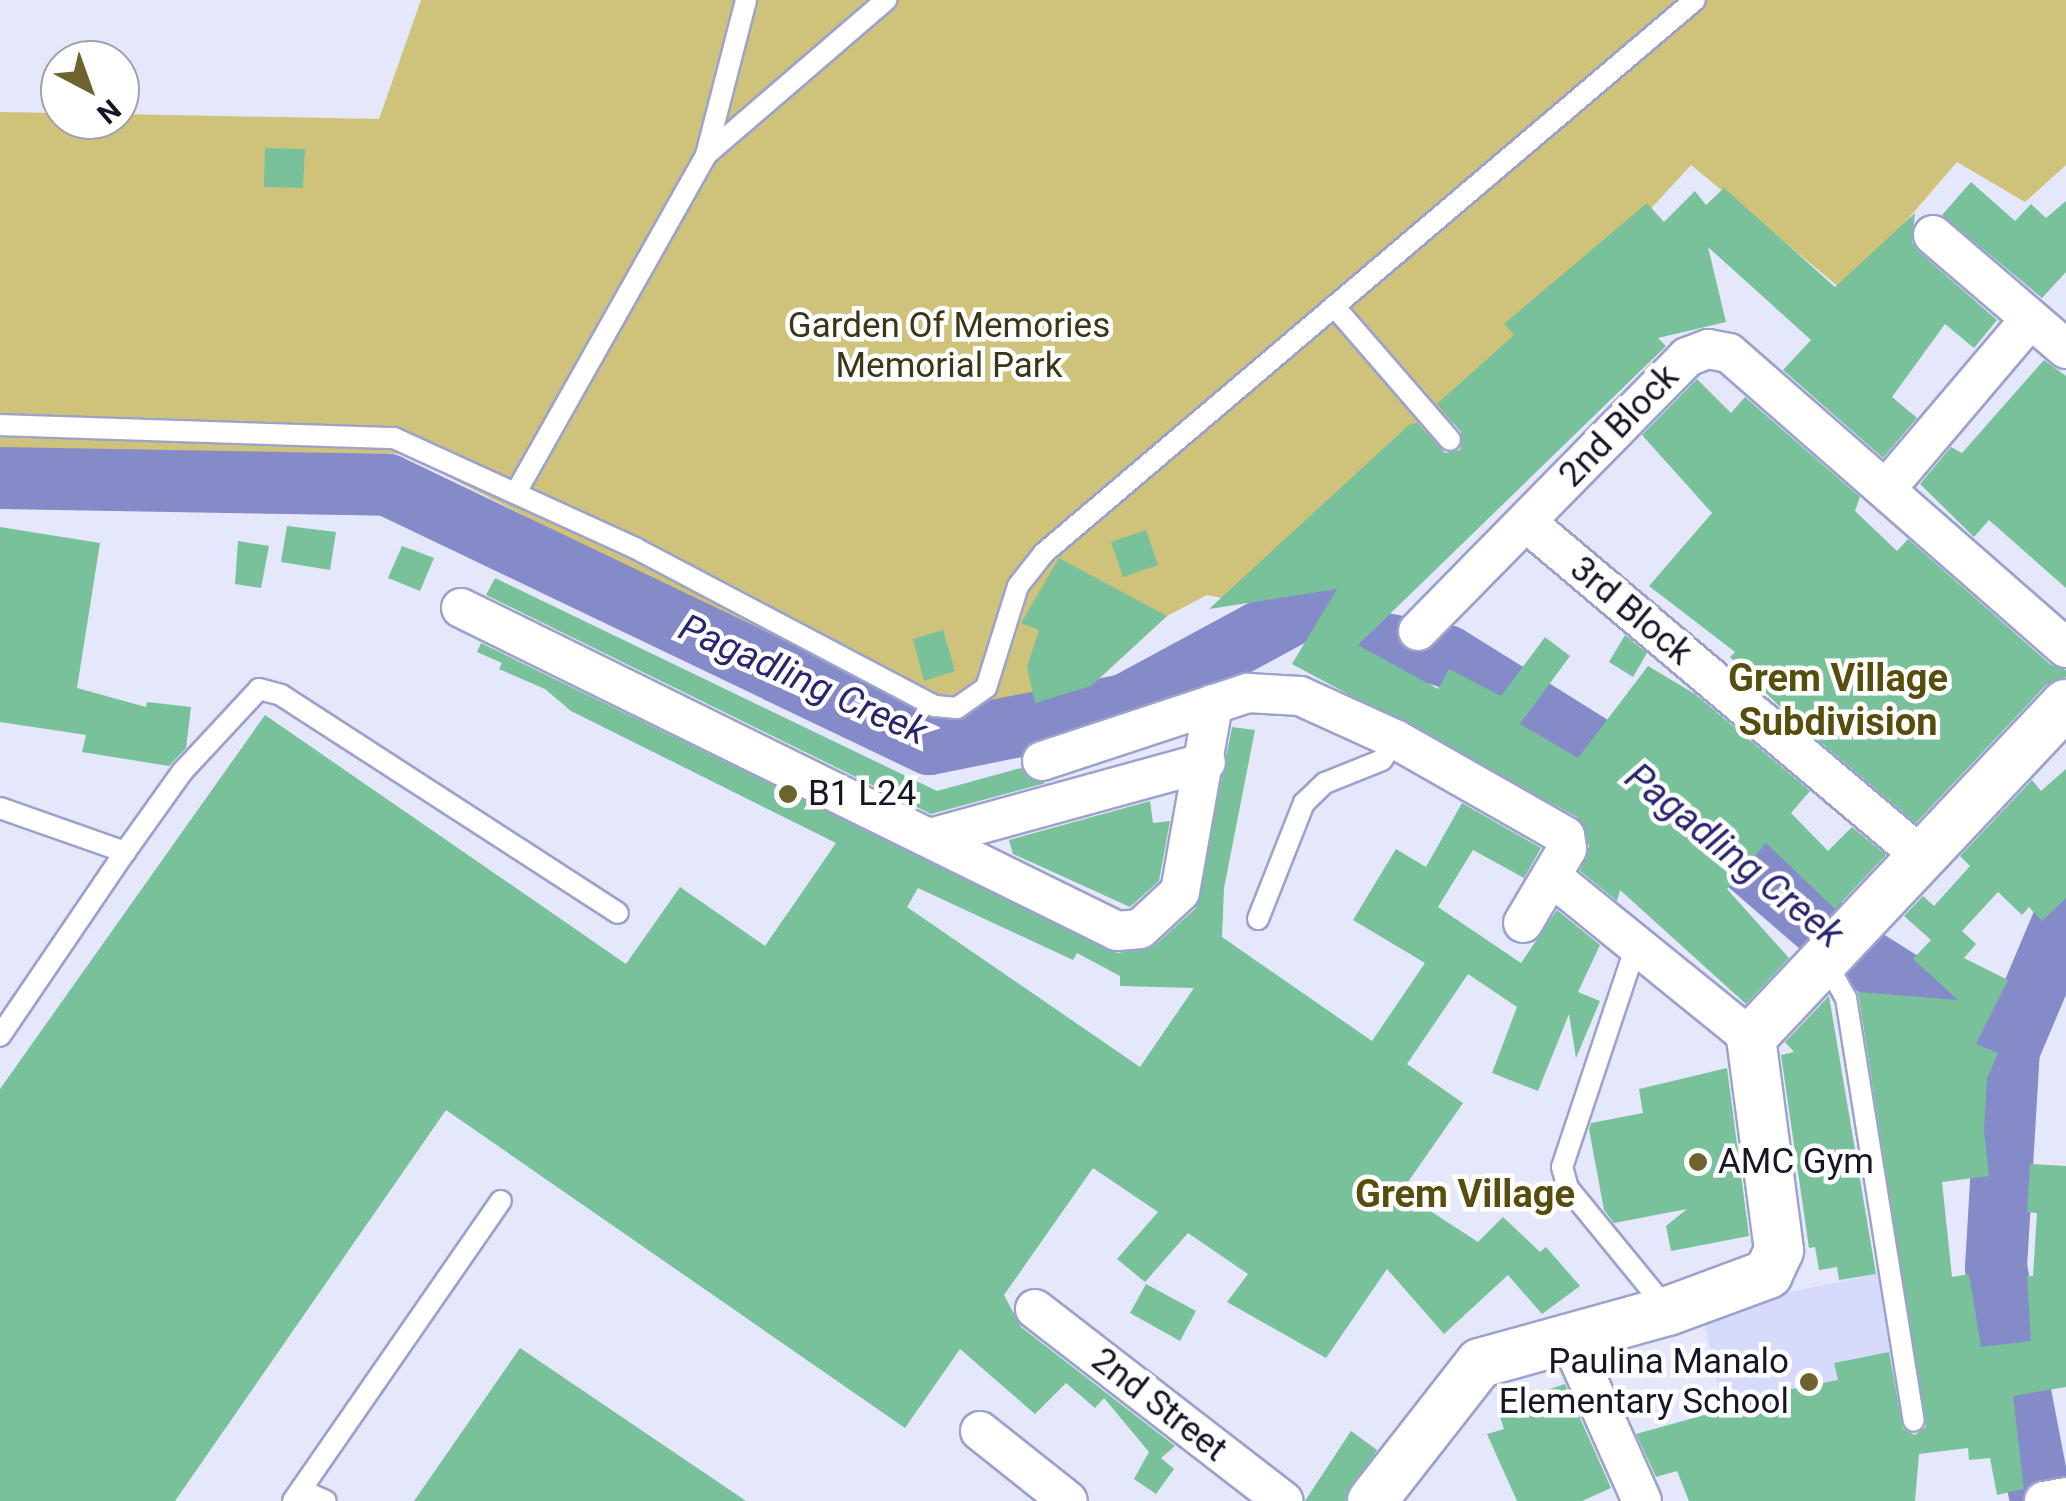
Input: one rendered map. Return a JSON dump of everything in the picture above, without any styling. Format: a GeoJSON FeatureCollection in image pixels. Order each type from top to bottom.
{"type":"FeatureCollection","features":[{"type":"Feature","properties":{"kind":"street"},"geometry":{"type":"LineString","coordinates":[[1933,235],[2066,350]]}},
{"type":"Feature","properties":{"kind":"street"},"geometry":{"type":"LineString","coordinates":[[1886,489],[2030,320]]}},
{"type":"Feature","properties":{"kind":"street","name":"2nd Block"},"geometry":{"type":"LineString","coordinates":[[1418,631],[1687,357],[1708,349],[1729,353],[2066,648]]}},
{"type":"Feature","properties":{"kind":"street","name":"3rd Block"},"geometry":{"type":"LineString","coordinates":[[1526,522],[1920,855]]}},
{"type":"Feature","properties":{"kind":"street"},"geometry":{"type":"LineString","coordinates":[[461,608],[934,837],[1118,931],[1140,929],[1180,892],[1206,762],[1213,704]]}},
{"type":"Feature","properties":{"kind":"street"},"geometry":{"type":"LineString","coordinates":[[1042,761],[1248,693],[1300,696],[1396,740],[1557,828],[1566,849],[1523,923]]}},
{"type":"Feature","properties":{"kind":"street"},"geometry":{"type":"LineString","coordinates":[[1752,1038],[2066,704]]}},
{"type":"Feature","properties":{"kind":"street"},"geometry":{"type":"LineString","coordinates":[[934,837],[1206,762]]}},
{"type":"Feature","properties":{"kind":"street"},"geometry":{"type":"LineString","coordinates":[[1372,1501],[1480,1362],[1668,1310],[1759,1279],[1774,1264],[1778,1250],[1752,1038],[1552,877]]}},
{"type":"Feature","properties":{"kind":"street","name":"2nd Street"},"geometry":{"type":"LineString","coordinates":[[1036,1309],[1284,1501]]}},
{"type":"Feature","properties":{"kind":"street"},"geometry":{"type":"LineString","coordinates":[[1570,1340],[1642,1501]]}},
{"type":"Feature","properties":{"kind":"street"},"geometry":{"type":"LineString","coordinates":[[980,1432],[1068,1501]]}},
{"type":"Feature","properties":{"kind":"street"},"geometry":{"type":"LineString","coordinates":[[2044,1501],[2066,1497]]}},
{"type":"Feature","properties":{"kind":"lane"},"geometry":{"type":"LineString","coordinates":[[518,489],[706,155],[746,0]]}},
{"type":"Feature","properties":{"kind":"lane"},"geometry":{"type":"LineString","coordinates":[[706,155],[886,0]]}},
{"type":"Feature","properties":{"kind":"lane"},"geometry":{"type":"LineString","coordinates":[[0,424],[394,438],[518,489],[936,706],[957,708],[986,688],[1018,586],[1044,553],[1695,0]]}},
{"type":"Feature","properties":{"kind":"lane"},"geometry":{"type":"LineString","coordinates":[[1334,306],[1450,440]]}},
{"type":"Feature","properties":{"kind":"lane"},"geometry":{"type":"LineString","coordinates":[[0,1036],[182,772],[259,689],[281,695],[618,913]]}},
{"type":"Feature","properties":{"kind":"lane"},"geometry":{"type":"LineString","coordinates":[[1258,919],[1304,803],[1325,782],[1382,760],[1396,740]]}},
{"type":"Feature","properties":{"kind":"lane"},"geometry":{"type":"LineString","coordinates":[[0,808],[125,852]]}},
{"type":"Feature","properties":{"kind":"lane"},"geometry":{"type":"LineString","coordinates":[[1636,946],[1562,1168],[1568,1188],[1668,1310]]}},
{"type":"Feature","properties":{"kind":"lane"},"geometry":{"type":"LineString","coordinates":[[1838,950],[1914,1421]]}},
{"type":"Feature","properties":{"kind":"lane"},"geometry":{"type":"LineString","coordinates":[[326,1501],[297,1495],[501,1200]]}},
{"type":"Feature","properties":{"kind":"shaded area","name":"Paulina Manalo Elementary School"},"geometry":{"type":"Polygon","coordinates":[[[1888,1272],[1909,1446],[1738,1480],[1704,1319],[1730,1304],[1888,1272]]]}},
{"type":"Feature","properties":{"kind":"green space","name":"Garden Of Memories Memorial Park"},"geometry":{"type":"Polygon","coordinates":[[[421,0],[2066,0],[2066,165],[2025,202],[1957,162],[1845,292],[1691,165],[1296,595],[1246,603],[1207,595],[1167,616],[1091,686],[1035,703],[917,717],[404,454],[0,449],[0,112],[40,113],[40,140],[140,140],[140,114],[379,119],[421,0]]]}},
{"type":"Feature","properties":{"kind":"building"},"geometry":{"type":"Polygon","coordinates":[[[265,148],[305,149],[303,188],[264,187],[265,148]]]}},
{"type":"Feature","properties":{"kind":"building"},"geometry":{"type":"Polygon","coordinates":[[[1971,182],[2015,221],[2031,204],[2046,218],[2066,201],[2066,272],[2042,298],[1942,215],[1971,182]]]}},
{"type":"Feature","properties":{"kind":"building"},"geometry":{"type":"Polygon","coordinates":[[[1724,188],[1835,287],[1915,213],[1912,242],[1918,251],[1997,320],[1974,348],[1945,324],[1892,397],[1917,418],[1883,458],[1783,370],[1811,340],[1708,247],[1726,322],[1658,338],[1666,346],[1358,645],[1438,689],[1449,669],[1501,696],[1545,637],[1570,656],[1520,724],[1578,758],[1648,666],[1695,694],[1810,791],[1791,813],[1828,851],[1852,827],[1886,855],[1835,909],[1766,843],[1727,889],[1789,958],[1746,1004],[1620,890],[1617,901],[1580,871],[1589,846],[1577,817],[1292,664],[1337,589],[1209,609],[1410,424],[1417,423],[1445,453],[1460,450],[1461,432],[1437,404],[1514,335],[1504,324],[1647,203],[1664,222],[1695,191],[1706,205],[1724,188]]]}},
{"type":"Feature","properties":{"kind":"building"},"geometry":{"type":"Polygon","coordinates":[[[2044,360],[2066,376],[2066,588],[1989,520],[1974,537],[1920,484],[1951,447],[1962,453],[2044,360]]]}},
{"type":"Feature","properties":{"kind":"building"},"geometry":{"type":"Polygon","coordinates":[[[1697,379],[1731,413],[1745,397],[1860,497],[1855,511],[1897,551],[1908,539],[2051,665],[2066,670],[2066,677],[2046,685],[1916,823],[1785,712],[1730,657],[1735,652],[1649,586],[1712,513],[1642,435],[1697,379]]]}},
{"type":"Feature","properties":{"kind":"building"},"geometry":{"type":"Polygon","coordinates":[[[287,526],[336,532],[330,570],[281,562],[287,526]]]}},
{"type":"Feature","properties":{"kind":"building"},"geometry":{"type":"Polygon","coordinates":[[[0,527],[100,543],[77,688],[146,707],[147,702],[191,707],[186,748],[169,766],[82,752],[86,735],[0,722],[0,527]]]}},
{"type":"Feature","properties":{"kind":"building"},"geometry":{"type":"Polygon","coordinates":[[[1146,530],[1158,565],[1123,577],[1111,542],[1146,530]]]}},
{"type":"Feature","properties":{"kind":"building"},"geometry":{"type":"Polygon","coordinates":[[[238,541],[269,546],[261,588],[235,584],[238,541]]]}},
{"type":"Feature","properties":{"kind":"building"},"geometry":{"type":"Polygon","coordinates":[[[402,546],[434,558],[420,591],[388,578],[402,546]]]}},
{"type":"Feature","properties":{"kind":"building"},"geometry":{"type":"Polygon","coordinates":[[[1059,558],[1167,616],[1091,686],[1035,703],[1027,667],[1039,630],[1021,623],[1059,558]]]}},
{"type":"Feature","properties":{"kind":"building"},"geometry":{"type":"Polygon","coordinates":[[[495,578],[937,791],[1021,768],[1028,778],[1046,783],[931,814],[486,595],[495,578]]]}},
{"type":"Feature","properties":{"kind":"building"},"geometry":{"type":"Polygon","coordinates":[[[943,630],[955,671],[924,681],[913,639],[943,630]]]}},
{"type":"Feature","properties":{"kind":"building"},"geometry":{"type":"Polygon","coordinates":[[[1625,635],[1647,653],[1633,677],[1609,662],[1625,635]]]}},
{"type":"Feature","properties":{"kind":"building"},"geometry":{"type":"Polygon","coordinates":[[[481,643],[1118,953],[1154,946],[1196,908],[1232,727],[1255,730],[1224,888],[1222,937],[1372,1041],[1425,963],[1353,920],[1396,849],[1426,867],[1462,803],[1541,848],[1524,878],[1473,850],[1438,907],[1521,963],[1557,910],[1600,945],[1578,992],[1600,1001],[1576,1058],[1569,1014],[1538,1091],[1492,1073],[1517,1007],[1468,974],[1407,1064],[1463,1103],[1401,1192],[1478,1242],[1503,1217],[1540,1252],[1546,1247],[1580,1286],[1542,1314],[1508,1275],[1444,1334],[1387,1269],[1326,1358],[1227,1302],[1248,1274],[1188,1233],[1145,1282],[1117,1259],[1158,1212],[1093,1168],[1004,1295],[1021,1327],[1175,1446],[1161,1458],[1174,1469],[1156,1494],[1134,1479],[1149,1452],[1104,1398],[1095,1408],[1066,1383],[1035,1414],[960,1349],[905,1428],[446,1110],[175,1501],[0,1501],[0,1089],[265,715],[626,964],[680,887],[765,946],[836,843],[571,711],[545,689],[499,669],[502,663],[477,652],[481,643]],[[918,888],[907,907],[1140,1067],[1194,988],[1120,986],[1120,976],[1077,953],[1073,960],[918,888]]]}},
{"type":"Feature","properties":{"kind":"building"},"geometry":{"type":"Polygon","coordinates":[[[2066,769],[2066,898],[2042,921],[2029,907],[2022,915],[1998,892],[1962,931],[1976,944],[1964,958],[2008,980],[1976,1044],[1998,1053],[1987,1079],[1984,1130],[1989,1176],[1942,1182],[1952,1277],[1969,1274],[1981,1347],[2031,1341],[2027,1276],[2033,1276],[2037,1213],[2027,1212],[2030,1164],[2066,1166],[2066,1387],[2013,1396],[2024,1489],[1997,1495],[1990,1458],[1969,1460],[1968,1448],[1919,1454],[1915,1501],[1689,1501],[1677,1471],[1656,1477],[1636,1434],[1726,1409],[1725,1402],[1838,1380],[1834,1363],[1889,1352],[1903,1429],[1915,1435],[1926,1427],[1858,992],[1958,1000],[1913,959],[1931,940],[1904,916],[1923,896],[1934,906],[1970,866],[1960,856],[2032,780],[2041,791],[2066,769]]]}},
{"type":"Feature","properties":{"kind":"building"},"geometry":{"type":"Polygon","coordinates":[[[1150,801],[1153,823],[1170,821],[1159,881],[1130,907],[1013,854],[1009,840],[1150,801]]]}},
{"type":"Feature","properties":{"kind":"building"},"geometry":{"type":"Polygon","coordinates":[[[1829,996],[1876,1274],[1839,1280],[1837,1267],[1819,1270],[1815,1247],[1809,1248],[1781,1055],[1794,1052],[1785,1042],[1829,996]]]}},
{"type":"Feature","properties":{"kind":"building","name":"AMC Gym"},"geometry":{"type":"Polygon","coordinates":[[[1727,1068],[1749,1236],[1671,1251],[1666,1226],[1687,1209],[1614,1223],[1604,1210],[1591,1123],[1643,1113],[1639,1089],[1727,1068]]]}},
{"type":"Feature","properties":{"kind":"building"},"geometry":{"type":"Polygon","coordinates":[[[1146,1284],[1196,1311],[1180,1341],[1130,1313],[1146,1284]]]}},
{"type":"Feature","properties":{"kind":"building"},"geometry":{"type":"Polygon","coordinates":[[[520,1348],[746,1501],[414,1501],[520,1348]]]}},
{"type":"Feature","properties":{"kind":"building"},"geometry":{"type":"Polygon","coordinates":[[[1565,1384],[1611,1488],[1582,1501],[1517,1501],[1487,1434],[1504,1429],[1497,1407],[1565,1384]]]}},
{"type":"Feature","properties":{"kind":"building"},"geometry":{"type":"Polygon","coordinates":[[[1351,1431],[1377,1450],[1345,1501],[1305,1501],[1351,1431]]]}},
{"type":"Feature","properties":{"kind":"waterway","name":"Pagadling Creek"},"geometry":{"type":"LineString","coordinates":[[0,478],[388,485],[929,744],[1125,705],[1308,606],[1369,641],[1447,656],[1668,794],[1844,946],[2009,1050]]}},
{"type":"Feature","properties":{"kind":"waterway"},"geometry":{"type":"LineString","coordinates":[[2041,1501],[1996,1267],[2009,1050],[2066,915]]}},
{"type":"Feature","properties":{"kind":"place","name":"B1 L24"},"geometry":{"type":"Point","coordinates":[788,794]}},
{"type":"Feature","properties":{"kind":"place","name":"AMC Gym"},"geometry":{"type":"Point","coordinates":[1698,1162]}},
{"type":"Feature","properties":{"kind":"place","name":"Paulina Manalo Elementary School"},"geometry":{"type":"Point","coordinates":[1809,1382]}},
{"type":"Feature","properties":{"kind":"district","name":"Grem Village Subdivision"},"geometry":{"type":"Point","coordinates":[1838,701]}},
{"type":"Feature","properties":{"kind":"district","name":"Grem Village"},"geometry":{"type":"Point","coordinates":[1465,1195]}}]}
